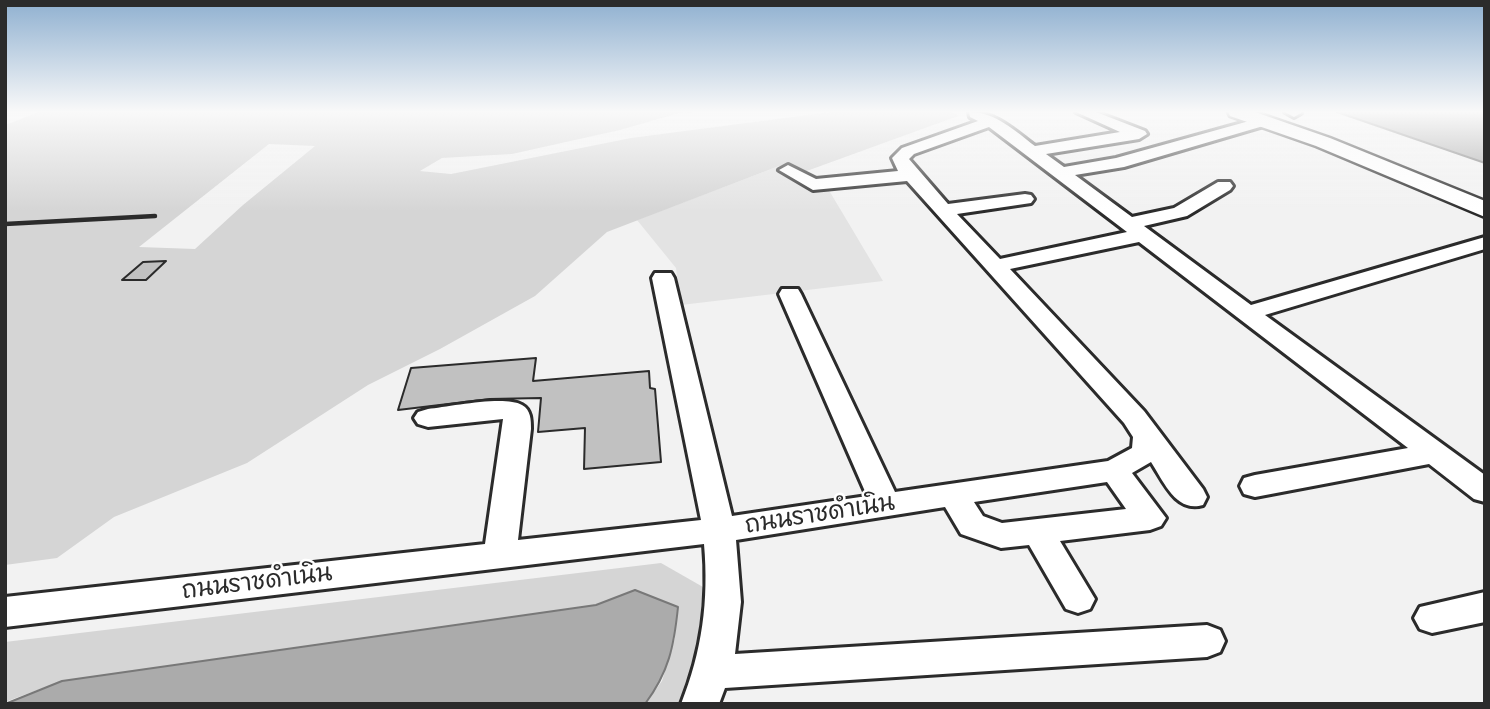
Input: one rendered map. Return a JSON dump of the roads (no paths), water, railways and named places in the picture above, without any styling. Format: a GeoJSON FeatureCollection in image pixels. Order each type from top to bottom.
{"type":"FeatureCollection","features":[{"type":"Feature","properties":{"kind":"main road"},"geometry":{"type":"LineString","coordinates":[[1331,145],[1485,210]]}},
{"type":"Feature","properties":{"kind":"street"},"geometry":{"type":"LineString","coordinates":[[921,145],[900,158],[902,165],[1134,417],[1192,497]]}},
{"type":"Feature","properties":{"kind":"street"},"geometry":{"type":"LineString","coordinates":[[1022,145],[1485,491]]}},
{"type":"Feature","properties":{"kind":"street"},"geometry":{"type":"LineString","coordinates":[[1031,152],[1072,145]]}},
{"type":"Feature","properties":{"kind":"street"},"geometry":{"type":"LineString","coordinates":[[1171,145],[1177,147]]}},
{"type":"Feature","properties":{"kind":"street"},"geometry":{"type":"LineString","coordinates":[[1059,173],[1118,163],[1183,145]]}},
{"type":"Feature","properties":{"kind":"street"},"geometry":{"type":"LineString","coordinates":[[788,170],[813,185],[911,175]]}},
{"type":"Feature","properties":{"kind":"street"},"geometry":{"type":"LineString","coordinates":[[995,266],[1135,229],[1180,212],[1224,186]]}},
{"type":"Feature","properties":{"kind":"street"},"geometry":{"type":"LineString","coordinates":[[943,210],[1026,199]]}},
{"type":"Feature","properties":{"kind":"street"},"geometry":{"type":"LineString","coordinates":[[1247,313],[1485,243]]}},
{"type":"Feature","properties":{"kind":"street"},"geometry":{"type":"LineString","coordinates":[[663,278],[721,530],[725,601],[707,688],[1207,641]]}},
{"type":"Feature","properties":{"kind":"street"},"geometry":{"type":"LineString","coordinates":[[790,295],[886,505]]}},
{"type":"Feature","properties":{"kind":"street"},"geometry":{"type":"LineString","coordinates":[[428,418],[506,410],[517,415],[500,554]]}},
{"type":"Feature","properties":{"kind":"street","name":"ถนนราชดำเนิน"},"geometry":{"type":"LineString","coordinates":[[5,612],[721,530],[886,505],[1114,470],[1145,453],[1147,437]]}},
{"type":"Feature","properties":{"kind":"street"},"geometry":{"type":"LineString","coordinates":[[1255,486],[1433,453]]}},
{"type":"Feature","properties":{"kind":"street"},"geometry":{"type":"LineString","coordinates":[[953,494],[972,525],[1001,537],[1150,518],[1114,470]]}},
{"type":"Feature","properties":{"kind":"street"},"geometry":{"type":"LineString","coordinates":[[1038,532],[1078,599]]}},
{"type":"Feature","properties":{"kind":"street"},"geometry":{"type":"LineString","coordinates":[[1432,618],[1485,607]]}},
{"type":"Feature","properties":{"kind":"railway"},"geometry":{"type":"LineString","coordinates":[[5,224],[155,216]]}}]}
